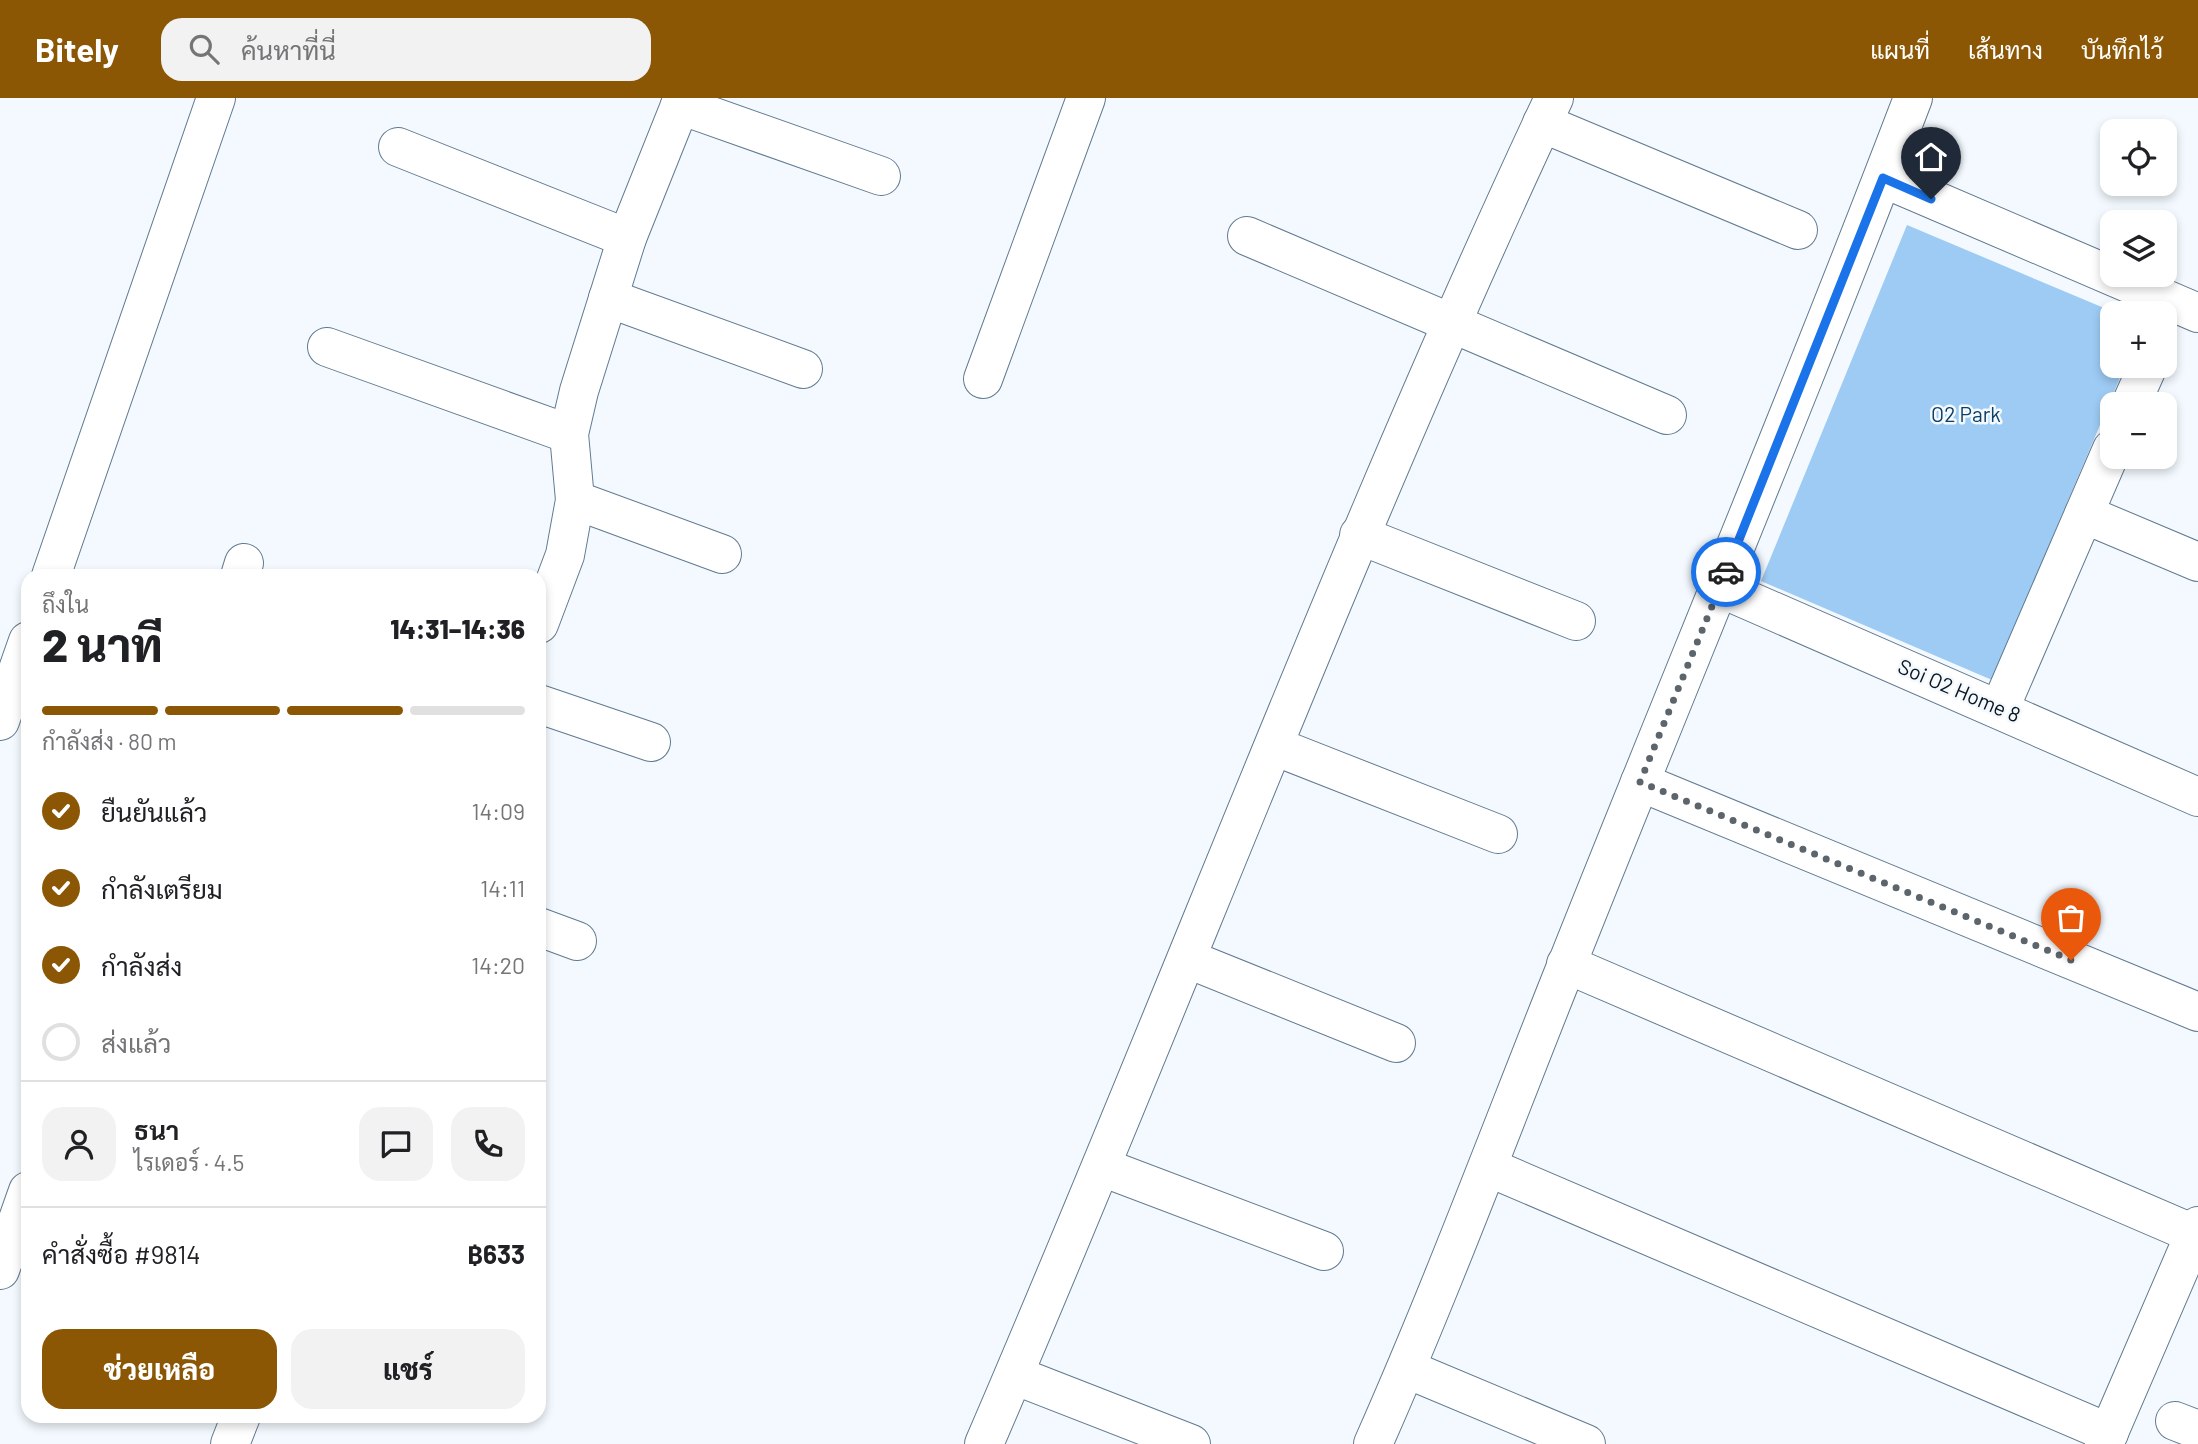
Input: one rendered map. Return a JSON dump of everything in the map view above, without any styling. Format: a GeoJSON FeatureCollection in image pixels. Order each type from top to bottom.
{"type":"FeatureCollection","features":[{"type":"Feature","properties":{"kind":"street"},"geometry":{"type":"LineString","coordinates":[[53,569],[216,98]]}},
{"type":"Feature","properties":{"kind":"street"},"geometry":{"type":"LineString","coordinates":[[983,379],[1086,98]]}},
{"type":"Feature","properties":{"kind":"street"},"geometry":{"type":"LineString","coordinates":[[1373,1444],[1407,1369],[1913,98]]}},
{"type":"Feature","properties":{"kind":"street"},"geometry":{"type":"LineString","coordinates":[[546,605],[565,555],[575,500],[569,434],[579,391],[627,238],[681,101],[881,176]]}},
{"type":"Feature","properties":{"kind":"street"},"geometry":{"type":"LineString","coordinates":[[984,1444],[1188,959],[1359,535],[1548,111],[1798,230]]}},
{"type":"Feature","properties":{"kind":"street"},"geometry":{"type":"LineString","coordinates":[[398,147],[627,238]]}},
{"type":"Feature","properties":{"kind":"street"},"geometry":{"type":"LineString","coordinates":[[1883,178],[2179,315]]}},
{"type":"Feature","properties":{"kind":"street"},"geometry":{"type":"LineString","coordinates":[[1247,236],[1667,415]]}},
{"type":"Feature","properties":{"kind":"street"},"geometry":{"type":"LineString","coordinates":[[608,298],[803,369]]}},
{"type":"Feature","properties":{"kind":"street"},"geometry":{"type":"LineString","coordinates":[[327,347],[569,434]]}},
{"type":"Feature","properties":{"kind":"street"},"geometry":{"type":"LineString","coordinates":[[2000,708],[2103,469]]}},
{"type":"Feature","properties":{"kind":"street"},"geometry":{"type":"LineString","coordinates":[[575,500],[722,554]]}},
{"type":"Feature","properties":{"kind":"street"},"geometry":{"type":"LineString","coordinates":[[2084,514],[2198,562]]}},
{"type":"Feature","properties":{"kind":"street"},"geometry":{"type":"LineString","coordinates":[[1359,535],[1576,621]]}},
{"type":"Feature","properties":{"kind":"street","name":"Soi O2 Home 8"},"geometry":{"type":"LineString","coordinates":[[1720,588],[2000,708],[2198,797]]}},
{"type":"Feature","properties":{"kind":"street"},"geometry":{"type":"LineString","coordinates":[[0,722],[21,661]]}},
{"type":"Feature","properties":{"kind":"street"},"geometry":{"type":"LineString","coordinates":[[546,706],[651,742]]}},
{"type":"Feature","properties":{"kind":"street"},"geometry":{"type":"LineString","coordinates":[[1274,746],[1497,834]]}},
{"type":"Feature","properties":{"kind":"street"},"geometry":{"type":"LineString","coordinates":[[1640,782],[2198,1012]]}},
{"type":"Feature","properties":{"kind":"street"},"geometry":{"type":"LineString","coordinates":[[546,930],[577,941]]}},
{"type":"Feature","properties":{"kind":"street"},"geometry":{"type":"LineString","coordinates":[[1188,959],[1396,1043]]}},
{"type":"Feature","properties":{"kind":"street"},"geometry":{"type":"LineString","coordinates":[[1488,1167],[2106,1438],[2196,1230],[1566,964]]}},
{"type":"Feature","properties":{"kind":"street"},"geometry":{"type":"LineString","coordinates":[[1102,1167],[1324,1251]]}},
{"type":"Feature","properties":{"kind":"street"},"geometry":{"type":"LineString","coordinates":[[0,1270],[21,1211]]}},
{"type":"Feature","properties":{"kind":"street"},"geometry":{"type":"LineString","coordinates":[[1407,1369],[1586,1444]]}},
{"type":"Feature","properties":{"kind":"street"},"geometry":{"type":"LineString","coordinates":[[1014,1375],[1191,1444]]}},
{"type":"Feature","properties":{"kind":"street"},"geometry":{"type":"LineString","coordinates":[[230,1444],[238,1423]]}},
{"type":"Feature","properties":{"kind":"green space","name":"O2 Park"},"geometry":{"type":"Polygon","coordinates":[[[1907,225],[2100,306],[2100,378],[2120,378],[2114,392],[2100,392],[2100,425],[1992,680],[1761,581],[1907,225]]]}},
{"type":"Feature","properties":{"kind":"way so far"},"geometry":{"type":"LineString","coordinates":[[1726,572],[1640,782],[2071,960]]}},
{"type":"Feature","properties":{"kind":"route"},"geometry":{"type":"LineString","coordinates":[[1726,572],[1883,178],[1931,199]]}}]}
